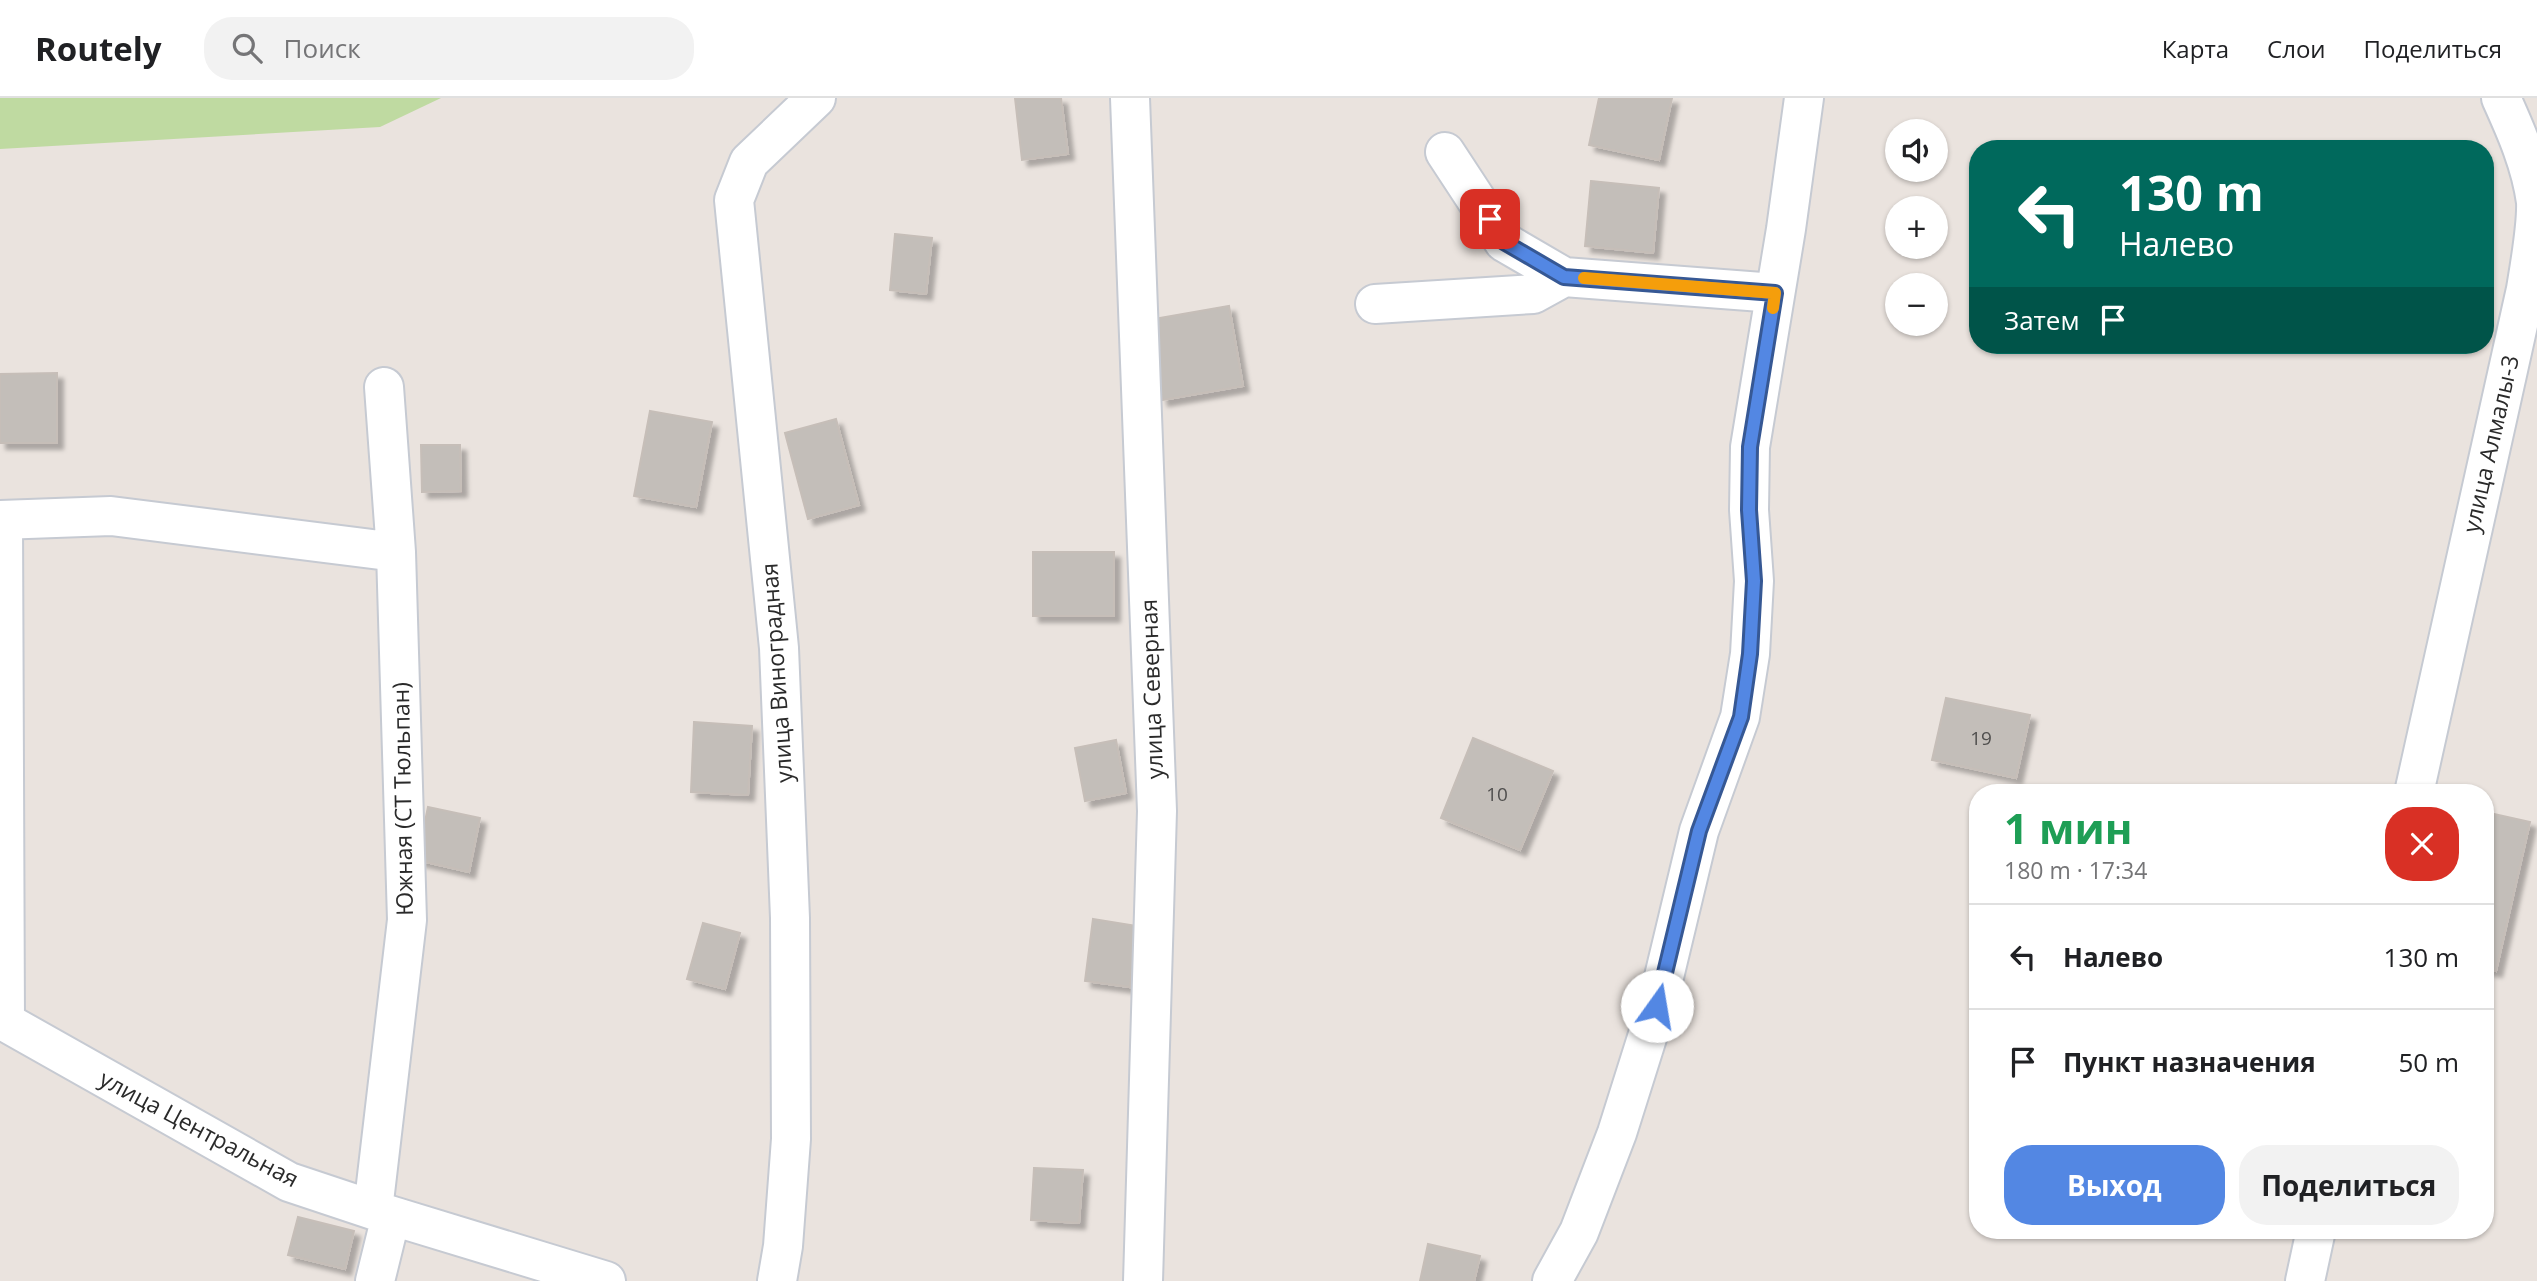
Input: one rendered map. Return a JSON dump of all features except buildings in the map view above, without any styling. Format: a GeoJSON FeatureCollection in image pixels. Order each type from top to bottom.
{"type":"FeatureCollection","features":[{"type":"Feature","properties":{"kind":"street","name":"улица Виноградная"},"geometry":{"type":"LineString","coordinates":[[777,1281],[783,1246],[791,1139],[790,918],[779,648],[734,200],[749,162],[816,98]]}},
{"type":"Feature","properties":{"kind":"street","name":"улица Северная"},"geometry":{"type":"LineString","coordinates":[[1130,98],[1157,811],[1143,1281]]}},
{"type":"Feature","properties":{"kind":"street"},"geometry":{"type":"LineString","coordinates":[[1552,1281],[1579,1232],[1617,1133],[1657,1006],[1699,831],[1741,717],[1750,654],[1754,581],[1749,510],[1750,447],[1804,98]]}},
{"type":"Feature","properties":{"kind":"street","name":"улица Алмалы-3"},"geometry":{"type":"LineString","coordinates":[[2416,784],[2526,289],[2532,247],[2536,204],[2522,144],[2501,98]]}},
{"type":"Feature","properties":{"kind":"street"},"geometry":{"type":"LineString","coordinates":[[1445,152],[1504,242],[1564,277],[1775,293]]}},
{"type":"Feature","properties":{"kind":"street"},"geometry":{"type":"LineString","coordinates":[[1375,304],[1533,294],[1564,277]]}},
{"type":"Feature","properties":{"kind":"street","name":"Южная (СТ Тюльпан)"},"geometry":{"type":"LineString","coordinates":[[375,1281],[407,920],[396,552],[384,387]]}},
{"type":"Feature","properties":{"kind":"street"},"geometry":{"type":"LineString","coordinates":[[2,1021],[1,520],[111,516],[396,552]]}},
{"type":"Feature","properties":{"kind":"street","name":"улица Центральная"},"geometry":{"type":"LineString","coordinates":[[2,1021],[289,1182],[606,1281]]}},
{"type":"Feature","properties":{"kind":"street"},"geometry":{"type":"LineString","coordinates":[[2305,1281],[2314,1239]]}},
{"type":"Feature","properties":{"kind":"green space"},"geometry":{"type":"Polygon","coordinates":[[[0,98],[441,98],[380,127],[0,149],[0,98]]]}},
{"type":"Feature","properties":{"kind":"slow traffic"},"geometry":{"type":"LineString","coordinates":[[1584,278],[1775,293],[1773,308]]}},
{"type":"Feature","properties":{"kind":"route"},"geometry":{"type":"LineString","coordinates":[[1490,219],[1504,242],[1564,277],[1775,293],[1750,447],[1749,510],[1754,581],[1750,654],[1741,717],[1721,765],[1699,831],[1657,1006]]}}]}
